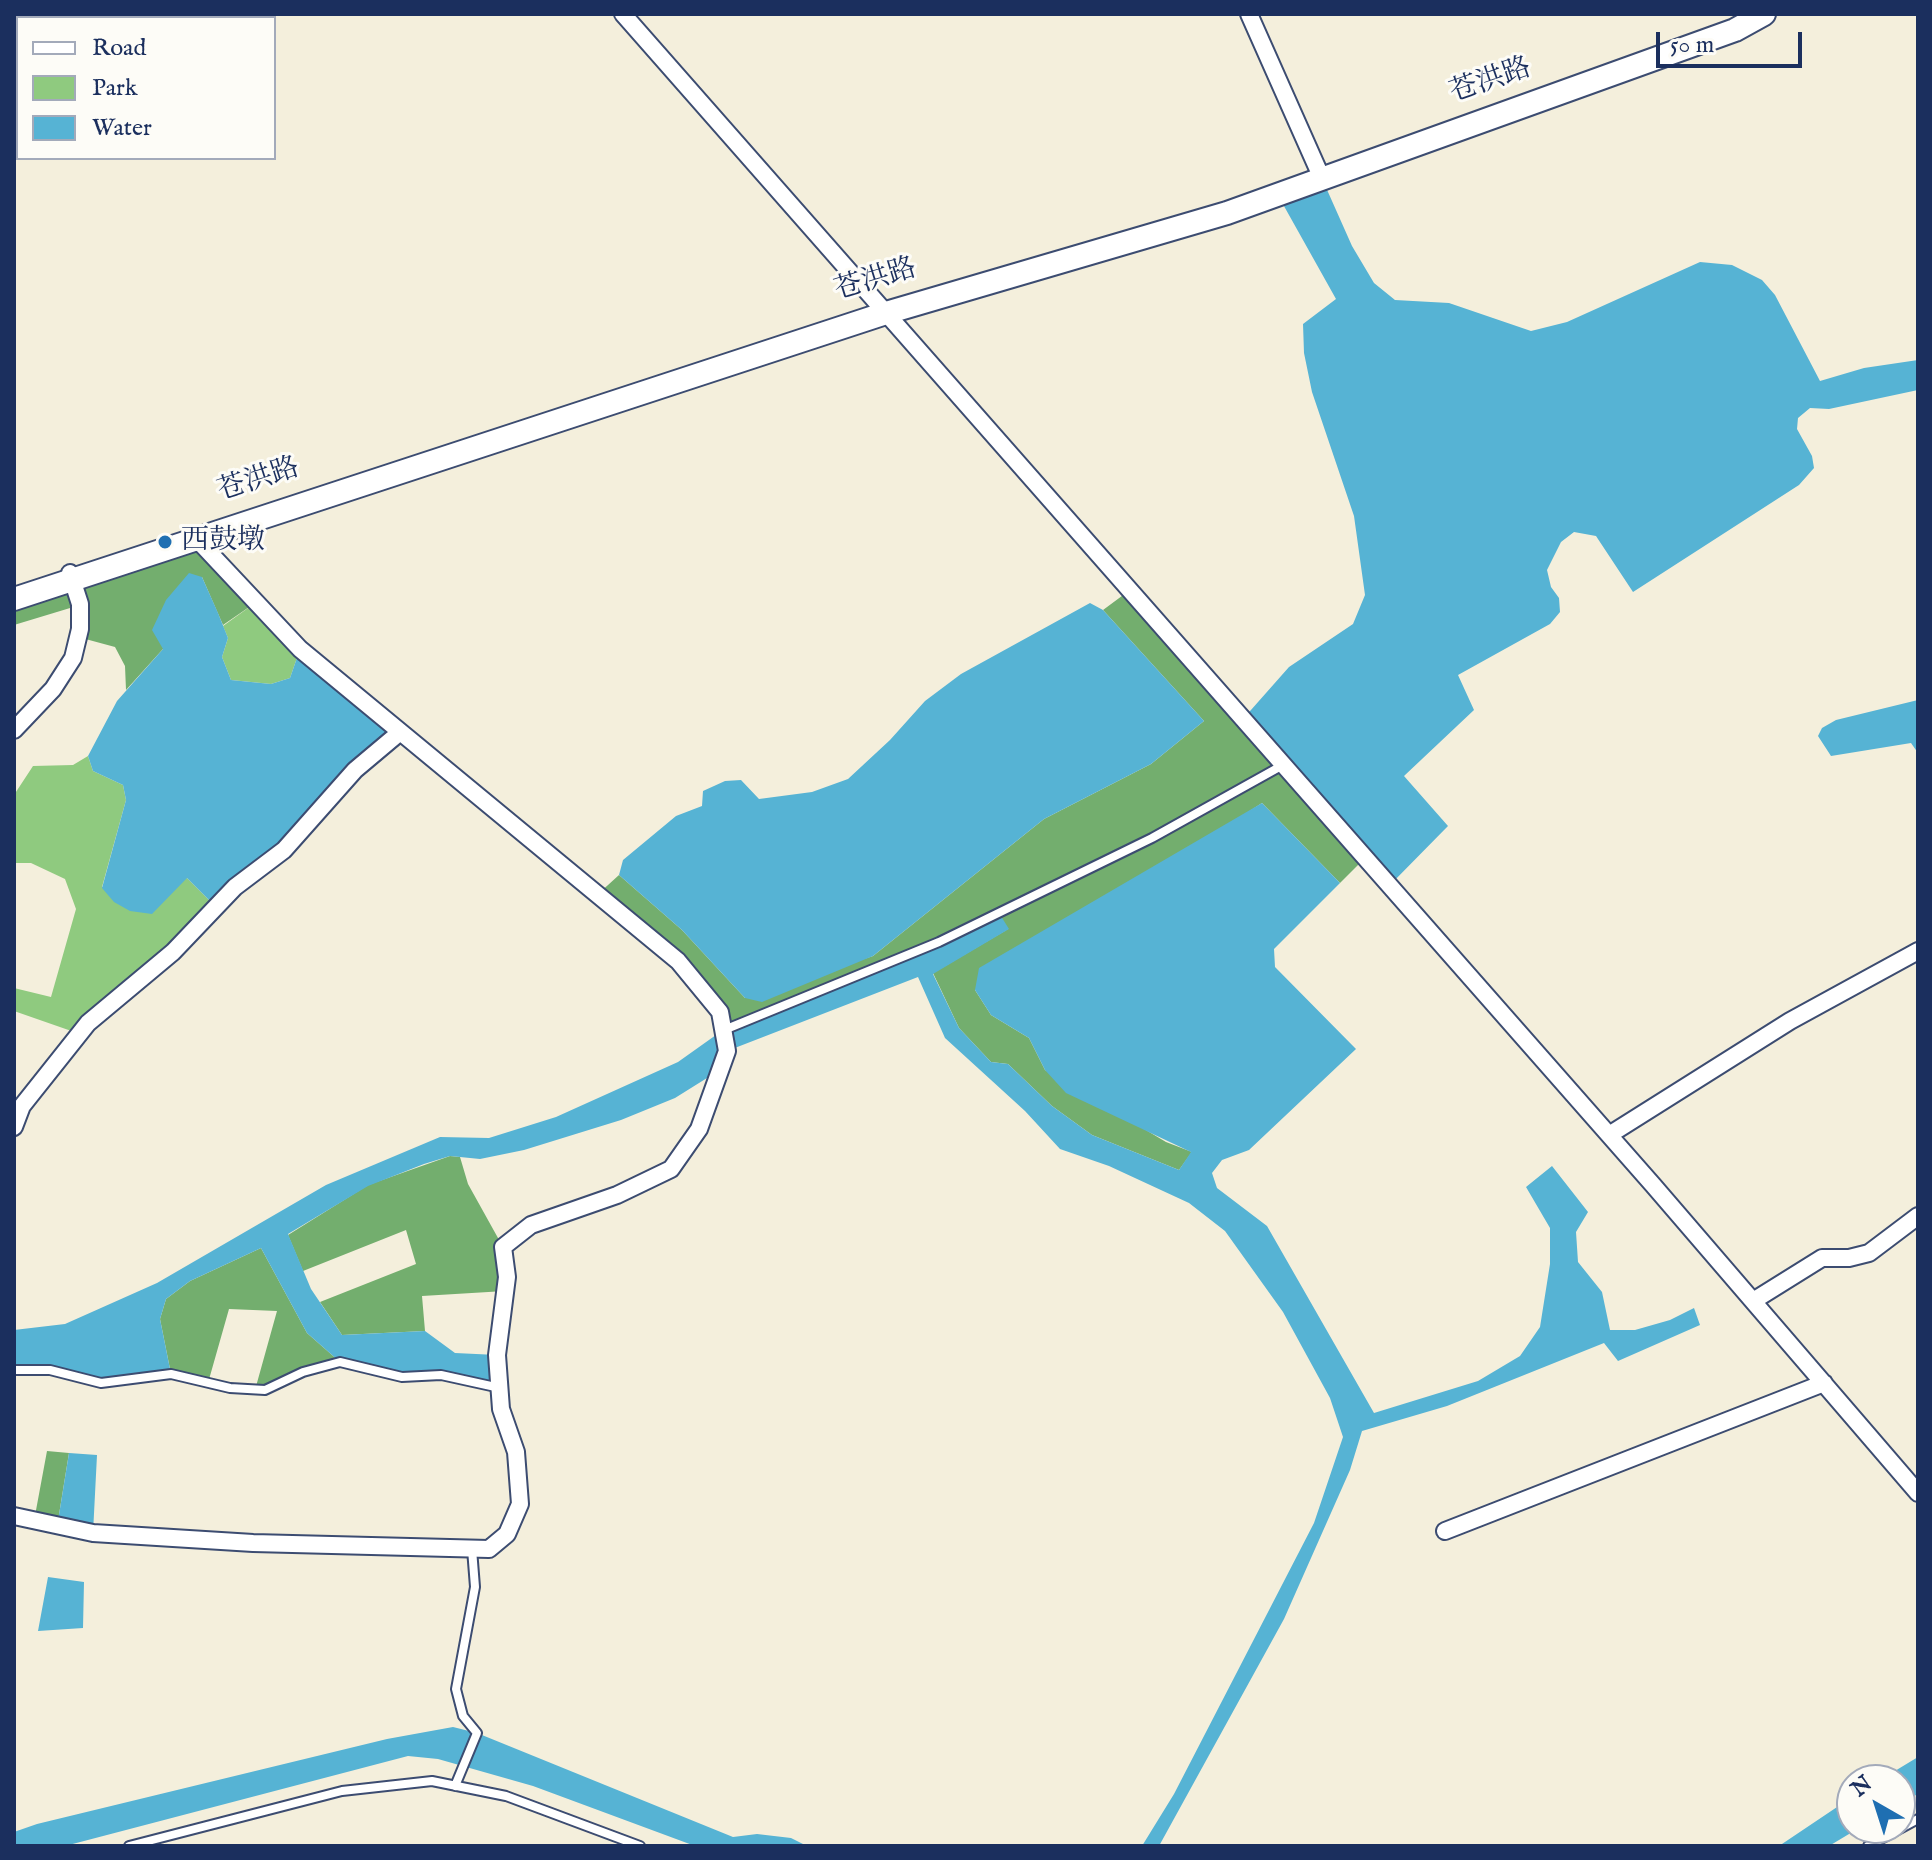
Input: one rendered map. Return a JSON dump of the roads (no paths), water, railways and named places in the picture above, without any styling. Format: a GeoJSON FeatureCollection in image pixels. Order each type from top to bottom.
{"type":"FeatureCollection","features":[{"type":"Feature","properties":{"kind":"main road","name":"苍洪路"},"geometry":{"type":"LineString","coordinates":[[14,592],[194,537],[884,311],[1203,215],[1589,79],[1750,14]]}},
{"type":"Feature","properties":{"kind":"main road"},"geometry":{"type":"LineString","coordinates":[[884,311],[1227,213],[1735,30],[1764,14]]}},
{"type":"Feature","properties":{"kind":"main road"},"geometry":{"type":"LineString","coordinates":[[14,599],[71,576]]}},
{"type":"Feature","properties":{"kind":"street"},"geometry":{"type":"LineString","coordinates":[[623,14],[1609,1135],[1918,1493]]}},
{"type":"Feature","properties":{"kind":"street"},"geometry":{"type":"LineString","coordinates":[[1249,14],[1320,174]]}},
{"type":"Feature","properties":{"kind":"street"},"geometry":{"type":"LineString","coordinates":[[14,1516],[72,1531],[253,1543],[489,1549],[507,1534],[520,1504],[516,1452],[501,1409],[497,1355],[507,1277],[503,1247],[531,1225],[617,1195],[671,1169],[699,1129],[727,1051],[720,1012],[678,961],[300,649],[194,537]]}},
{"type":"Feature","properties":{"kind":"street"},"geometry":{"type":"LineString","coordinates":[[14,730],[53,689],[73,658],[80,629],[80,604],[71,576]]}},
{"type":"Feature","properties":{"kind":"street"},"geometry":{"type":"LineString","coordinates":[[14,1127],[22,1106],[88,1023],[173,952],[235,887],[284,850],[355,770],[399,733]]}},
{"type":"Feature","properties":{"kind":"street"},"geometry":{"type":"LineString","coordinates":[[1609,1135],[1790,1021],[1918,951]]}},
{"type":"Feature","properties":{"kind":"street"},"geometry":{"type":"LineString","coordinates":[[1753,1301],[1822,1258],[1849,1258],[1869,1253],[1918,1216]]}},
{"type":"Feature","properties":{"kind":"street"},"geometry":{"type":"LineString","coordinates":[[1445,1531],[1824,1383]]}},
{"type":"Feature","properties":{"kind":"lane"},"geometry":{"type":"LineString","coordinates":[[723,1030],[939,942],[1152,838],[1283,765]]}},
{"type":"Feature","properties":{"kind":"lane"},"geometry":{"type":"LineString","coordinates":[[14,1370],[50,1370],[101,1383],[171,1374],[230,1388],[265,1390],[303,1372],[340,1362],[402,1377],[441,1375],[500,1388]]}},
{"type":"Feature","properties":{"kind":"lane"},"geometry":{"type":"LineString","coordinates":[[455,1786],[477,1733],[463,1716],[456,1689],[475,1587],[472,1549]]}},
{"type":"Feature","properties":{"kind":"lane"},"geometry":{"type":"LineString","coordinates":[[129,1846],[342,1791],[432,1781],[506,1796],[640,1846]]}},
{"type":"Feature","properties":{"kind":"lane"},"geometry":{"type":"LineString","coordinates":[[1868,1846],[1918,1819]]}},
{"type":"Feature","properties":{"kind":"water"},"geometry":{"type":"Polygon","coordinates":[[[1320,174],[1352,246],[1374,283],[1395,300],[1449,303],[1531,331],[1567,322],[1700,262],[1732,265],[1762,280],[1775,295],[1820,381],[1864,368],[1918,360],[1918,390],[1829,409],[1810,408],[1798,418],[1797,429],[1812,456],[1814,468],[1799,485],[1633,592],[1596,536],[1574,532],[1561,542],[1547,570],[1551,587],[1559,598],[1560,612],[1550,624],[1458,675],[1474,710],[1404,776],[1448,826],[1389,886],[1243,719],[1289,667],[1353,624],[1365,595],[1354,516],[1312,392],[1304,353],[1303,324],[1336,299],[1275,190],[1320,174]]]}},
{"type":"Feature","properties":{"kind":"water"},"geometry":{"type":"Polygon","coordinates":[[[189,573],[202,577],[228,638],[222,657],[231,680],[271,684],[290,678],[300,649],[399,733],[217,908],[187,878],[152,914],[130,911],[114,902],[102,888],[126,800],[123,785],[93,771],[88,756],[117,701],[163,649],[152,630],[166,600],[189,573]]]}},
{"type":"Feature","properties":{"kind":"water"},"geometry":{"type":"Polygon","coordinates":[[[1090,603],[1103,610],[1204,721],[1151,764],[1044,819],[873,956],[762,1002],[745,998],[682,930],[619,875],[623,860],[676,816],[702,806],[703,791],[725,781],[741,780],[759,799],[812,792],[848,779],[890,740],[925,701],[961,674],[1090,603]]]}},
{"type":"Feature","properties":{"kind":"water"},"geometry":{"type":"Polygon","coordinates":[[[1918,700],[1918,753],[1911,743],[1831,756],[1818,736],[1822,728],[1836,720],[1918,700]]]}},
{"type":"Feature","properties":{"kind":"water"},"geometry":{"type":"Polygon","coordinates":[[[1262,803],[1340,883],[1274,949],[1275,967],[1356,1049],[1249,1150],[1222,1160],[1212,1173],[1217,1188],[1267,1226],[1374,1413],[1478,1381],[1520,1356],[1540,1327],[1550,1264],[1550,1228],[1526,1187],[1552,1166],[1588,1212],[1576,1232],[1578,1262],[1602,1292],[1610,1330],[1635,1330],[1670,1320],[1694,1308],[1700,1325],[1618,1361],[1604,1343],[1447,1406],[1362,1431],[1350,1470],[1284,1619],[1159,1846],[1142,1846],[1174,1794],[1314,1523],[1343,1437],[1330,1398],[1283,1312],[1225,1231],[1189,1203],[1109,1166],[1060,1149],[1025,1111],[945,1038],[918,977],[727,1051],[707,1078],[675,1098],[621,1120],[524,1150],[480,1159],[450,1156],[424,1164],[368,1186],[288,1234],[311,1289],[342,1335],[425,1331],[455,1353],[497,1355],[500,1388],[441,1375],[402,1377],[340,1362],[307,1333],[261,1248],[190,1281],[166,1299],[160,1319],[171,1374],[101,1383],[50,1370],[14,1370],[14,1330],[65,1324],[157,1283],[326,1185],[440,1137],[489,1138],[556,1117],[678,1062],[723,1030],[999,913],[1009,929],[933,974],[959,1028],[991,1062],[1008,1064],[1052,1106],[1092,1135],[1179,1170],[1191,1152],[1066,1093],[1045,1070],[1029,1038],[991,1015],[975,990],[979,968],[1262,803]]]}},
{"type":"Feature","properties":{"kind":"water"},"geometry":{"type":"Polygon","coordinates":[[[69,1453],[97,1455],[93,1533],[57,1527],[69,1453]]]}},
{"type":"Feature","properties":{"kind":"water"},"geometry":{"type":"Polygon","coordinates":[[[48,1577],[84,1582],[83,1628],[38,1631],[48,1577]]]}},
{"type":"Feature","properties":{"kind":"water"},"geometry":{"type":"Polygon","coordinates":[[[453,1727],[477,1733],[733,1837],[757,1834],[791,1838],[807,1846],[695,1846],[533,1786],[438,1759],[408,1756],[65,1846],[14,1846],[14,1832],[37,1824],[387,1739],[453,1727]]]}},
{"type":"Feature","properties":{"kind":"water"},"geometry":{"type":"Polygon","coordinates":[[[1918,1757],[1916,1795],[1916,1764],[1906,1764],[1918,1757]]]}},
{"type":"Feature","properties":{"kind":"water"},"geometry":{"type":"Polygon","coordinates":[[[1836,1808],[1836,1842],[1829,1846],[1779,1846],[1836,1808]]]}},
{"type":"Feature","properties":{"kind":"place","name":"西鼓墩"},"geometry":{"type":"Point","coordinates":[165,542]}}]}
